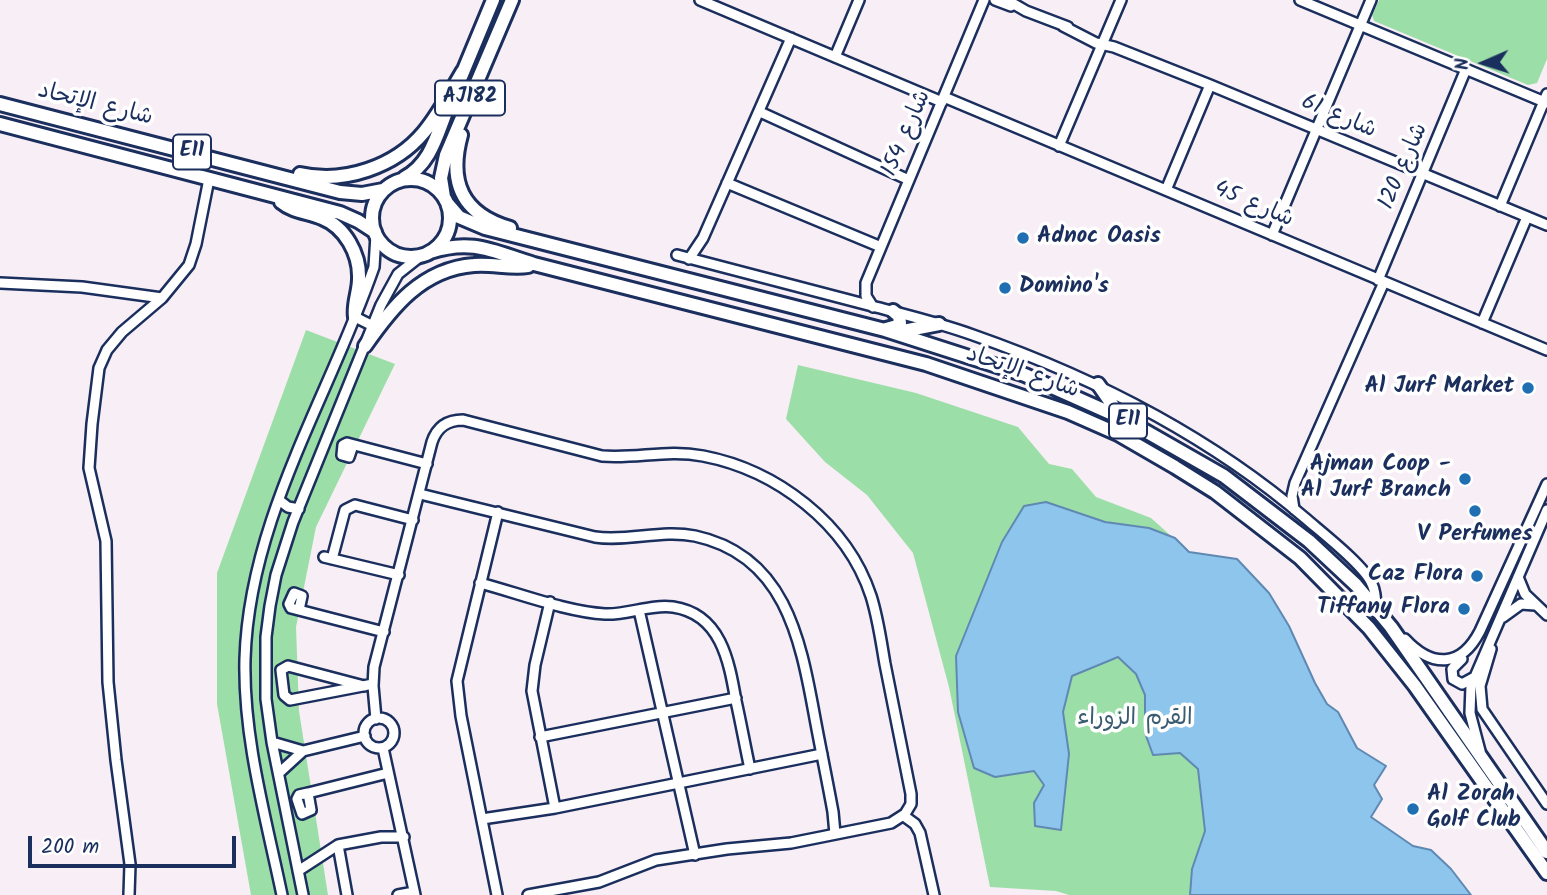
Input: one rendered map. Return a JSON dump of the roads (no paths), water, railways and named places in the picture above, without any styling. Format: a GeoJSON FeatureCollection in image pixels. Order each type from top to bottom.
{"type":"FeatureCollection","features":[{"type":"Feature","properties":{"kind":"highway","name":"AJ182"},"geometry":{"type":"LineString","coordinates":[[400,180],[414,172],[426,160],[493,0]]}},
{"type":"Feature","properties":{"kind":"highway","name":"AJ182"},"geometry":{"type":"LineString","coordinates":[[446,201],[441,178],[442,167],[512,0]]}},
{"type":"Feature","properties":{"kind":"highway"},"geometry":{"type":"LineString","coordinates":[[278,176],[290,172],[314,177],[334,176],[376,167],[404,150],[423,133],[463,71]]}},
{"type":"Feature","properties":{"kind":"highway"},"geometry":{"type":"LineString","coordinates":[[470,99],[456,159],[456,179],[460,190],[466,200],[484,217],[527,233],[544,245]]}},
{"type":"Feature","properties":{"kind":"highway","name":"شارع الإتحاد"},"geometry":{"type":"LineString","coordinates":[[0,104],[347,193],[362,194],[383,190]]}},
{"type":"Feature","properties":{"kind":"highway","name":"شارع الإتحاد"},"geometry":{"type":"LineString","coordinates":[[0,124],[340,213],[358,221],[375,234]]}},
{"type":"Feature","properties":{"kind":"highway"},"geometry":{"type":"LineString","coordinates":[[400,180],[420,180],[438,190],[446,201],[450,214],[445,236],[426,253],[401,256],[382,244],[375,234],[373,210],[383,190],[400,180]]}},
{"type":"Feature","properties":{"kind":"highway"},"geometry":{"type":"LineString","coordinates":[[277,196],[289,208],[330,222],[352,246],[359,271],[355,317]]}},
{"type":"Feature","properties":{"kind":"highway","name":"شارع الإتحاد"},"geometry":{"type":"LineString","coordinates":[[446,201],[459,217],[472,224],[544,245],[889,331],[1025,375],[1126,420],[1224,475],[1333,563],[1356,585],[1391,627],[1547,852]]}},
{"type":"Feature","properties":{"kind":"highway","name":"شارع الإتحاد"},"geometry":{"type":"LineString","coordinates":[[426,253],[464,244],[926,363],[1068,412],[1118,434],[1215,492],[1291,551],[1362,620],[1415,686],[1547,873]]}},
{"type":"Feature","properties":{"kind":"highway"},"geometry":{"type":"LineString","coordinates":[[365,346],[399,301],[427,279],[471,265],[522,267],[534,264]]}},
{"type":"Feature","properties":{"kind":"highway"},"geometry":{"type":"LineString","coordinates":[[889,331],[900,323],[899,316],[892,311]]}},
{"type":"Feature","properties":{"kind":"highway"},"geometry":{"type":"LineString","coordinates":[[889,331],[939,324]]}},
{"type":"Feature","properties":{"kind":"highway"},"geometry":{"type":"LineString","coordinates":[[1098,384],[1116,412],[1126,420]]}},
{"type":"Feature","properties":{"kind":"street","name":"شارع 45"},"geometry":{"type":"LineString","coordinates":[[700,0],[1166,190],[1547,350]]}},
{"type":"Feature","properties":{"kind":"street"},"geometry":{"type":"LineString","coordinates":[[835,57],[859,0]]}},
{"type":"Feature","properties":{"kind":"street","name":"شارع 154"},"geometry":{"type":"LineString","coordinates":[[846,299],[866,283],[985,0]]}},
{"type":"Feature","properties":{"kind":"street","name":"شارع 61"},"geometry":{"type":"LineString","coordinates":[[995,0],[1026,10]]}},
{"type":"Feature","properties":{"kind":"street","name":"شارع 61"},"geometry":{"type":"LineString","coordinates":[[1007,0],[1063,26],[1547,225]]}},
{"type":"Feature","properties":{"kind":"street"},"geometry":{"type":"LineString","coordinates":[[1059,146],[1121,0]]}},
{"type":"Feature","properties":{"kind":"street"},"geometry":{"type":"LineString","coordinates":[[1300,0],[1546,99],[1500,206]]}},
{"type":"Feature","properties":{"kind":"street"},"geometry":{"type":"LineString","coordinates":[[1272,235],[1371,0]]}},
{"type":"Feature","properties":{"kind":"street"},"geometry":{"type":"LineString","coordinates":[[689,258],[703,238],[791,38]]}},
{"type":"Feature","properties":{"kind":"street","name":"شارع 120"},"geometry":{"type":"LineString","coordinates":[[1294,509],[1292,496],[1295,483],[1381,281],[1466,69]]}},
{"type":"Feature","properties":{"kind":"street"},"geometry":{"type":"LineString","coordinates":[[1166,190],[1210,85]]}},
{"type":"Feature","properties":{"kind":"street"},"geometry":{"type":"LineString","coordinates":[[760,112],[909,180]]}},
{"type":"Feature","properties":{"kind":"street"},"geometry":{"type":"LineString","coordinates":[[129,895],[130,864],[108,682],[106,541],[92,485],[89,451],[102,359],[122,332],[162,299],[182,277],[192,260],[209,179]]}},
{"type":"Feature","properties":{"kind":"street"},"geometry":{"type":"LineString","coordinates":[[727,183],[881,247]]}},
{"type":"Feature","properties":{"kind":"street"},"geometry":{"type":"LineString","coordinates":[[1482,323],[1527,217]]}},
{"type":"Feature","properties":{"kind":"street"},"geometry":{"type":"LineString","coordinates":[[282,895],[253,753],[246,692],[247,629],[251,598],[274,512],[374,267],[375,234]]}},
{"type":"Feature","properties":{"kind":"street"},"geometry":{"type":"LineString","coordinates":[[703,238],[702,248],[707,263]]}},
{"type":"Feature","properties":{"kind":"street"},"geometry":{"type":"LineString","coordinates":[[303,895],[271,742],[266,699],[267,637],[276,575],[293,522],[391,283],[405,267],[426,253]]}},
{"type":"Feature","properties":{"kind":"street"},"geometry":{"type":"LineString","coordinates":[[677,256],[972,334],[1098,384],[1135,402],[1188,434],[1294,509],[1368,577],[1374,590],[1377,612]]}},
{"type":"Feature","properties":{"kind":"street"},"geometry":{"type":"LineString","coordinates":[[0,283],[82,287],[162,299]]}},
{"type":"Feature","properties":{"kind":"street"},"geometry":{"type":"LineString","coordinates":[[866,283],[866,296],[873,307]]}},
{"type":"Feature","properties":{"kind":"street"},"geometry":{"type":"LineString","coordinates":[[355,317],[373,326]]}},
{"type":"Feature","properties":{"kind":"street"},"geometry":{"type":"LineString","coordinates":[[376,719],[368,685],[432,442],[438,430],[450,422],[463,420],[602,456],[671,452],[706,456],[750,470],[793,494],[815,512],[852,558],[871,597],[911,794],[904,816],[891,823],[791,843],[656,860],[599,882],[528,895]]}},
{"type":"Feature","properties":{"kind":"street"},"geometry":{"type":"LineString","coordinates":[[353,444],[427,464]]}},
{"type":"Feature","properties":{"kind":"street"},"geometry":{"type":"LineString","coordinates":[[1273,492],[1285,490],[1295,483]]}},
{"type":"Feature","properties":{"kind":"street"},"geometry":{"type":"LineString","coordinates":[[1474,677],[1462,684],[1455,681],[1451,674],[1454,664],[1463,659],[1480,631],[1547,484]]}},
{"type":"Feature","properties":{"kind":"street"},"geometry":{"type":"LineString","coordinates":[[419,494],[604,539],[666,533],[689,535],[722,545],[759,570],[774,587],[792,622],[804,661],[834,812],[835,834]]}},
{"type":"Feature","properties":{"kind":"street"},"geometry":{"type":"LineString","coordinates":[[279,500],[288,508],[299,509]]}},
{"type":"Feature","properties":{"kind":"street"},"geometry":{"type":"LineString","coordinates":[[399,575],[328,558],[345,510],[349,506],[355,505],[413,520]]}},
{"type":"Feature","properties":{"kind":"street"},"geometry":{"type":"LineString","coordinates":[[1482,760],[1469,704],[1474,677],[1547,510]]}},
{"type":"Feature","properties":{"kind":"street"},"geometry":{"type":"LineString","coordinates":[[274,512],[285,513],[293,522]]}},
{"type":"Feature","properties":{"kind":"street"},"geometry":{"type":"LineString","coordinates":[[497,895],[457,690],[459,664],[498,512]]}},
{"type":"Feature","properties":{"kind":"street"},"geometry":{"type":"LineString","coordinates":[[1518,577],[1525,594],[1547,614]]}},
{"type":"Feature","properties":{"kind":"street"},"geometry":{"type":"LineString","coordinates":[[480,583],[598,613],[618,614],[658,607],[679,608],[711,626],[728,660],[750,769]]}},
{"type":"Feature","properties":{"kind":"street"},"geometry":{"type":"LineString","coordinates":[[550,602],[532,678],[534,705],[555,808]]}},
{"type":"Feature","properties":{"kind":"street"},"geometry":{"type":"LineString","coordinates":[[1501,618],[1521,604],[1535,605]]}},
{"type":"Feature","properties":{"kind":"street"},"geometry":{"type":"LineString","coordinates":[[299,610],[384,632]]}},
{"type":"Feature","properties":{"kind":"street"},"geometry":{"type":"LineString","coordinates":[[639,610],[661,713],[681,783],[695,855]]}},
{"type":"Feature","properties":{"kind":"street"},"geometry":{"type":"LineString","coordinates":[[1391,627],[1430,659],[1450,660],[1469,649]]}},
{"type":"Feature","properties":{"kind":"street"},"geometry":{"type":"LineString","coordinates":[[1491,639],[1490,654],[1480,686],[1482,709],[1547,804]]}},
{"type":"Feature","properties":{"kind":"street"},"geometry":{"type":"LineString","coordinates":[[288,666],[368,685],[290,700],[284,695],[281,670],[288,666]]}},
{"type":"Feature","properties":{"kind":"street"},"geometry":{"type":"LineString","coordinates":[[540,737],[736,698]]}},
{"type":"Feature","properties":{"kind":"street"},"geometry":{"type":"LineString","coordinates":[[376,719],[384,719],[394,730],[390,744],[383,748],[369,743],[365,736],[369,722],[376,719]]}},
{"type":"Feature","properties":{"kind":"street"},"geometry":{"type":"LineString","coordinates":[[279,773],[303,751],[365,736]]}},
{"type":"Feature","properties":{"kind":"street"},"geometry":{"type":"LineString","coordinates":[[271,742],[303,751]]}},
{"type":"Feature","properties":{"kind":"street"},"geometry":{"type":"LineString","coordinates":[[383,748],[415,893],[398,895]]}},
{"type":"Feature","properties":{"kind":"street"},"geometry":{"type":"LineString","coordinates":[[482,819],[555,808],[822,754]]}},
{"type":"Feature","properties":{"kind":"street"},"geometry":{"type":"LineString","coordinates":[[308,793],[388,773]]}},
{"type":"Feature","properties":{"kind":"street"},"geometry":{"type":"LineString","coordinates":[[904,816],[915,824],[920,833],[934,895]]}},
{"type":"Feature","properties":{"kind":"street"},"geometry":{"type":"LineString","coordinates":[[298,871],[338,845],[369,839],[404,837]]}},
{"type":"Feature","properties":{"kind":"street"},"geometry":{"type":"LineString","coordinates":[[338,845],[347,895]]}},
{"type":"Feature","properties":{"kind":"water"},"geometry":{"type":"Polygon","coordinates":[[[1046,502],[1105,522],[1149,528],[1175,538],[1189,552],[1237,559],[1269,593],[1289,626],[1315,683],[1327,704],[1338,712],[1357,748],[1386,766],[1374,785],[1382,799],[1371,817],[1413,846],[1431,850],[1451,869],[1471,895],[1190,895],[1192,869],[1205,831],[1198,769],[1180,753],[1153,755],[1145,733],[1145,695],[1136,674],[1118,657],[1072,676],[1063,712],[1069,754],[1061,830],[1035,826],[1034,803],[1044,785],[1034,771],[995,777],[974,768],[958,712],[956,656],[1002,542],[1024,506],[1046,502]]]}},
{"type":"Feature","properties":{"kind":"place","name":"Adnoc Oasis"},"geometry":{"type":"Point","coordinates":[1023,238]}},
{"type":"Feature","properties":{"kind":"place","name":"Domino's"},"geometry":{"type":"Point","coordinates":[1005,288]}},
{"type":"Feature","properties":{"kind":"place","name":"Al Jurf Market"},"geometry":{"type":"Point","coordinates":[1528,388]}},
{"type":"Feature","properties":{"kind":"place","name":"Ajman Coop - Al Jurf Branch"},"geometry":{"type":"Point","coordinates":[1465,479]}},
{"type":"Feature","properties":{"kind":"place","name":"V Perfumes"},"geometry":{"type":"Point","coordinates":[1475,511]}},
{"type":"Feature","properties":{"kind":"place","name":"Caz Flora"},"geometry":{"type":"Point","coordinates":[1477,576]}},
{"type":"Feature","properties":{"kind":"place","name":"Tiffany Flora"},"geometry":{"type":"Point","coordinates":[1464,609]}},
{"type":"Feature","properties":{"kind":"place","name":"Al Zorah Golf Club"},"geometry":{"type":"Point","coordinates":[1413,809]}},
{"type":"Feature","properties":{"kind":"park label","name":"القرم الزوراء"},"geometry":{"type":"Point","coordinates":[1135,720]}}]}
